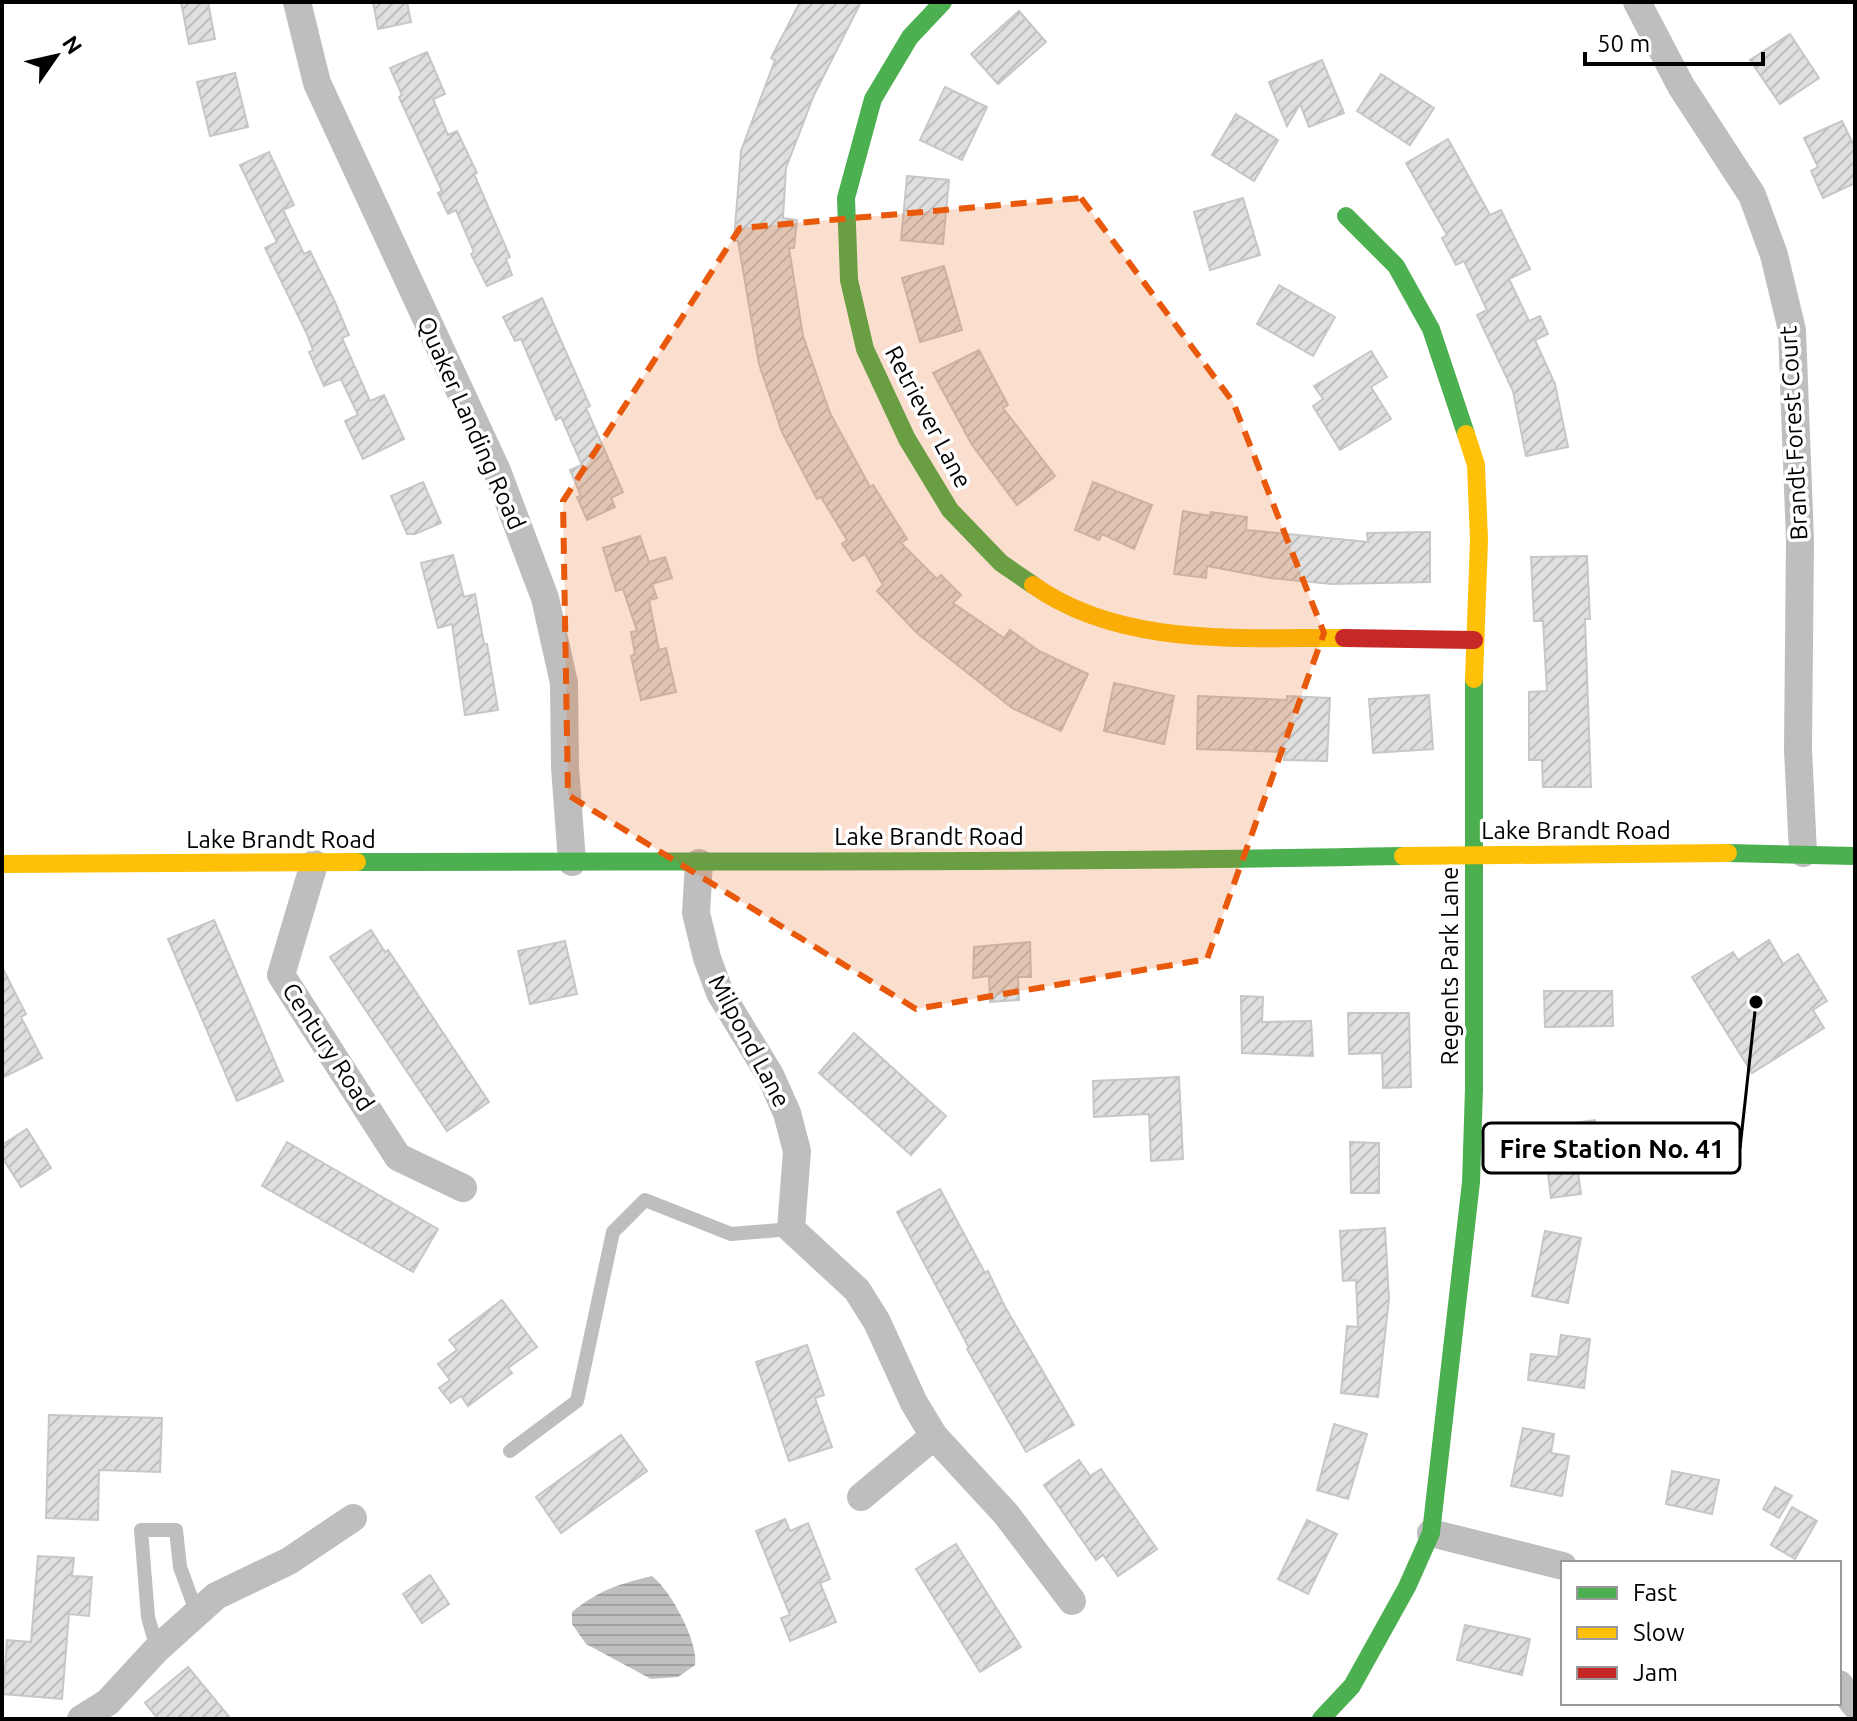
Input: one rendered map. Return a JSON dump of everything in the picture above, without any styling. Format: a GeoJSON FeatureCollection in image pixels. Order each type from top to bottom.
{"type":"FeatureCollection","features":[{"type":"Feature","properties":{"kind":"street","name":"Quaker Landing Road"},"geometry":{"type":"LineString","coordinates":[[297,2],[317,83],[497,471],[545,598],[564,683],[565,767],[572,862]]}},
{"type":"Feature","properties":{"kind":"street","name":"Retriever Lane"},"geometry":{"type":"LineString","coordinates":[[943,2],[910,37],[873,99],[846,198],[849,280],[865,349],[907,439],[950,510],[1001,563],[1055,601],[1121,626],[1206,636],[1474,640]]}},
{"type":"Feature","properties":{"kind":"street","name":"Brandt Forest Court"},"geometry":{"type":"LineString","coordinates":[[1637,2],[1681,86],[1752,195],[1774,255],[1792,330],[1800,541],[1798,749],[1803,853]]}},
{"type":"Feature","properties":{"kind":"street","name":"Regents Park Lane"},"geometry":{"type":"LineString","coordinates":[[1321,1719],[1352,1686],[1407,1587],[1431,1533],[1471,1182],[1474,640],[1479,540],[1476,465],[1431,329],[1396,266],[1346,216]]}},
{"type":"Feature","properties":{"kind":"street","name":"Lake Brandt Road"},"geometry":{"type":"LineString","coordinates":[[2,864],[885,860],[1121,862],[1803,853],[1855,856]]}},
{"type":"Feature","properties":{"kind":"street","name":"Milpond Lane"},"geometry":{"type":"LineString","coordinates":[[699,863],[696,913],[707,958],[720,993],[770,1075],[787,1113],[797,1151],[791,1229]]}},
{"type":"Feature","properties":{"kind":"street","name":"Century Road"},"geometry":{"type":"LineString","coordinates":[[314,864],[281,975],[398,1157],[463,1188]]}},
{"type":"Feature","properties":{"kind":"street"},"geometry":{"type":"LineString","coordinates":[[791,1229],[857,1290],[877,1322],[914,1403],[934,1436],[1006,1514],[1072,1601]]}},
{"type":"Feature","properties":{"kind":"street"},"geometry":{"type":"LineString","coordinates":[[861,1497],[934,1436]]}},
{"type":"Feature","properties":{"kind":"street"},"geometry":{"type":"LineString","coordinates":[[92,1716],[196,1611],[216,1596],[289,1561],[353,1518]]}},
{"type":"Feature","properties":{"kind":"street"},"geometry":{"type":"LineString","coordinates":[[1431,1533],[1561,1566]]}},
{"type":"Feature","properties":{"kind":"street"},"geometry":{"type":"LineString","coordinates":[[1841,1687],[1855,1705]]}},
{"type":"Feature","properties":{"kind":"lane"},"geometry":{"type":"LineString","coordinates":[[510,1451],[577,1401],[613,1232],[645,1200],[731,1234],[791,1229]]}},
{"type":"Feature","properties":{"kind":"lane"},"geometry":{"type":"LineString","coordinates":[[157,1649],[148,1617],[141,1530],[176,1530],[180,1567],[196,1611]]}},
{"type":"Feature","properties":{"kind":"highlighted area"},"geometry":{"type":"Polygon","coordinates":[[[1081,198],[1233,402],[1324,633],[1207,959],[916,1009],[568,795],[563,501],[740,228],[1081,198]]]}},
{"type":"Feature","properties":{"kind":"shaded area"},"geometry":{"type":"Polygon","coordinates":[[[652,1576],[675,1604],[695,1655],[695,1665],[678,1677],[651,1679],[586,1644],[572,1624],[572,1612],[591,1598],[619,1585],[652,1576]]]}},
{"type":"Feature","properties":{"kind":"building"},"geometry":{"type":"Polygon","coordinates":[[[181,2],[208,2],[215,39],[189,44],[181,2]]]}},
{"type":"Feature","properties":{"kind":"building"},"geometry":{"type":"Polygon","coordinates":[[[373,2],[407,2],[411,22],[378,29],[373,2]]]}},
{"type":"Feature","properties":{"kind":"building"},"geometry":{"type":"Polygon","coordinates":[[[800,2],[861,2],[814,95],[786,168],[783,218],[797,220],[794,248],[789,248],[803,336],[830,413],[870,487],[873,485],[907,539],[901,543],[937,579],[941,575],[961,595],[953,603],[1004,638],[1010,630],[1039,651],[1088,674],[1061,731],[1012,708],[917,633],[877,591],[883,585],[865,554],[853,561],[842,544],[847,540],[821,497],[817,499],[782,432],[759,364],[738,241],[734,241],[741,151],[775,60],[771,58],[800,2]]]}},
{"type":"Feature","properties":{"kind":"building"},"geometry":{"type":"Polygon","coordinates":[[[1019,11],[1046,42],[998,84],[971,54],[1019,11]]]}},
{"type":"Feature","properties":{"kind":"building"},"geometry":{"type":"Polygon","coordinates":[[[1790,34],[1819,78],[1780,104],[1750,60],[1790,34]]]}},
{"type":"Feature","properties":{"kind":"building"},"geometry":{"type":"Polygon","coordinates":[[[427,52],[445,94],[433,99],[448,135],[457,131],[510,257],[506,259],[512,275],[487,286],[471,254],[474,252],[456,210],[448,214],[438,193],[442,191],[399,97],[402,95],[390,68],[427,52]]]}},
{"type":"Feature","properties":{"kind":"building"},"geometry":{"type":"Polygon","coordinates":[[[1322,60],[1344,113],[1309,127],[1300,104],[1287,126],[1269,82],[1322,60]]]}},
{"type":"Feature","properties":{"kind":"building"},"geometry":{"type":"Polygon","coordinates":[[[235,73],[248,127],[210,136],[197,82],[235,73]]]}},
{"type":"Feature","properties":{"kind":"building"},"geometry":{"type":"Polygon","coordinates":[[[1381,74],[1434,108],[1410,145],[1357,111],[1381,74]]]}},
{"type":"Feature","properties":{"kind":"building"},"geometry":{"type":"Polygon","coordinates":[[[945,87],[987,107],[962,160],[920,140],[945,87]]]}},
{"type":"Feature","properties":{"kind":"building"},"geometry":{"type":"Polygon","coordinates":[[[1236,114],[1278,140],[1254,181],[1212,155],[1236,114]]]}},
{"type":"Feature","properties":{"kind":"building"},"geometry":{"type":"Polygon","coordinates":[[[1842,121],[1855,148],[1855,183],[1823,198],[1811,171],[1818,167],[1804,138],[1842,121]]]}},
{"type":"Feature","properties":{"kind":"building"},"geometry":{"type":"Polygon","coordinates":[[[1448,139],[1490,215],[1501,210],[1530,269],[1509,279],[1529,321],[1540,316],[1548,334],[1535,340],[1555,384],[1568,447],[1526,456],[1513,391],[1477,315],[1487,310],[1464,261],[1456,265],[1442,238],[1447,235],[1406,163],[1448,139]]]}},
{"type":"Feature","properties":{"kind":"building"},"geometry":{"type":"Polygon","coordinates":[[[269,152],[294,205],[283,210],[304,254],[310,251],[334,300],[349,335],[342,338],[370,401],[384,395],[404,439],[363,459],[345,421],[358,415],[341,379],[324,386],[309,352],[313,350],[306,332],[265,248],[277,242],[240,165],[269,152]]]}},
{"type":"Feature","properties":{"kind":"building"},"geometry":{"type":"Polygon","coordinates":[[[907,176],[949,180],[943,244],[901,240],[907,176]]]}},
{"type":"Feature","properties":{"kind":"building"},"geometry":{"type":"Polygon","coordinates":[[[1243,198],[1260,255],[1210,270],[1194,212],[1243,198]]]}},
{"type":"Feature","properties":{"kind":"building"},"geometry":{"type":"Polygon","coordinates":[[[944,266],[962,330],[920,342],[902,278],[944,266]]]}},
{"type":"Feature","properties":{"kind":"building"},"geometry":{"type":"Polygon","coordinates":[[[1279,285],[1335,317],[1313,356],[1257,324],[1279,285]]]}},
{"type":"Feature","properties":{"kind":"building"},"geometry":{"type":"Polygon","coordinates":[[[542,298],[590,406],[586,408],[623,492],[611,498],[615,507],[587,520],[570,470],[582,465],[561,417],[556,420],[521,339],[515,341],[503,317],[542,298]]]}},
{"type":"Feature","properties":{"kind":"building"},"geometry":{"type":"Polygon","coordinates":[[[979,350],[1008,405],[1003,408],[1055,476],[1017,505],[972,445],[933,373],[979,350]]]}},
{"type":"Feature","properties":{"kind":"building"},"geometry":{"type":"Polygon","coordinates":[[[1371,351],[1387,377],[1371,387],[1391,419],[1340,450],[1313,406],[1323,399],[1314,386],[1371,351]]]}},
{"type":"Feature","properties":{"kind":"building"},"geometry":{"type":"Polygon","coordinates":[[[423,482],[441,523],[415,534],[407,534],[391,496],[423,482]]]}},
{"type":"Feature","properties":{"kind":"building"},"geometry":{"type":"Polygon","coordinates":[[[1093,482],[1152,505],[1134,549],[1102,534],[1099,540],[1075,530],[1093,482]]]}},
{"type":"Feature","properties":{"kind":"building"},"geometry":{"type":"Polygon","coordinates":[[[1183,511],[1210,516],[1211,512],[1247,517],[1246,530],[1368,542],[1367,533],[1430,532],[1430,582],[1332,584],[1270,578],[1207,566],[1206,578],[1174,574],[1183,511]]]}},
{"type":"Feature","properties":{"kind":"building"},"geometry":{"type":"Polygon","coordinates":[[[640,536],[649,562],[665,557],[672,578],[652,584],[657,598],[649,600],[659,650],[666,648],[676,692],[641,700],[631,656],[635,654],[631,632],[637,631],[623,589],[616,591],[603,548],[640,536]]]}},
{"type":"Feature","properties":{"kind":"building"},"geometry":{"type":"Polygon","coordinates":[[[453,555],[464,597],[475,594],[498,710],[465,715],[452,624],[438,628],[421,563],[453,555]]]}},
{"type":"Feature","properties":{"kind":"building"},"geometry":{"type":"Polygon","coordinates":[[[1587,556],[1590,619],[1585,619],[1591,787],[1543,787],[1542,760],[1529,760],[1529,692],[1547,691],[1543,621],[1534,621],[1531,557],[1587,556]]]}},
{"type":"Feature","properties":{"kind":"building"},"geometry":{"type":"Polygon","coordinates":[[[1114,683],[1174,696],[1164,744],[1104,731],[1114,683]]]}},
{"type":"Feature","properties":{"kind":"building"},"geometry":{"type":"Polygon","coordinates":[[[1429,695],[1433,749],[1373,753],[1369,699],[1429,695]]]}},
{"type":"Feature","properties":{"kind":"building"},"geometry":{"type":"Polygon","coordinates":[[[1198,696],[1287,700],[1287,696],[1330,698],[1327,761],[1284,760],[1285,752],[1197,749],[1198,696]]]}},
{"type":"Feature","properties":{"kind":"building"},"geometry":{"type":"Polygon","coordinates":[[[214,920],[283,1081],[237,1101],[168,939],[214,920]]]}},
{"type":"Feature","properties":{"kind":"building"},"geometry":{"type":"Polygon","coordinates":[[[371,930],[385,952],[388,950],[489,1102],[447,1131],[330,957],[371,930]]]}},
{"type":"Feature","properties":{"kind":"building"},"geometry":{"type":"Polygon","coordinates":[[[1769,940],[1783,964],[1798,954],[1827,1001],[1813,1010],[1824,1028],[1752,1073],[1692,977],[1733,952],[1738,960],[1769,940]]]}},
{"type":"Feature","properties":{"kind":"building"},"geometry":{"type":"Polygon","coordinates":[[[565,941],[577,994],[530,1004],[518,951],[565,941]]]}},
{"type":"Feature","properties":{"kind":"building"},"geometry":{"type":"Polygon","coordinates":[[[1030,942],[1031,977],[1018,977],[1019,1000],[990,1002],[989,976],[973,978],[974,947],[1030,942]]]}},
{"type":"Feature","properties":{"kind":"building"},"geometry":{"type":"Polygon","coordinates":[[[2,967],[26,1014],[21,1017],[42,1058],[2,1078],[2,967]]]}},
{"type":"Feature","properties":{"kind":"building"},"geometry":{"type":"Polygon","coordinates":[[[1544,991],[1612,991],[1613,1026],[1545,1027],[1544,991]]]}},
{"type":"Feature","properties":{"kind":"building"},"geometry":{"type":"Polygon","coordinates":[[[1241,996],[1263,997],[1262,1022],[1311,1021],[1313,1056],[1242,1053],[1241,996]]]}},
{"type":"Feature","properties":{"kind":"building"},"geometry":{"type":"Polygon","coordinates":[[[1348,1013],[1409,1013],[1411,1087],[1383,1088],[1382,1053],[1349,1054],[1348,1013]]]}},
{"type":"Feature","properties":{"kind":"building"},"geometry":{"type":"Polygon","coordinates":[[[854,1033],[946,1116],[911,1155],[819,1073],[854,1033]]]}},
{"type":"Feature","properties":{"kind":"building"},"geometry":{"type":"Polygon","coordinates":[[[1179,1077],[1183,1159],[1151,1161],[1149,1114],[1094,1117],[1093,1081],[1179,1077]]]}},
{"type":"Feature","properties":{"kind":"building"},"geometry":{"type":"Polygon","coordinates":[[[1595,1120],[1601,1163],[1577,1165],[1581,1194],[1551,1198],[1542,1127],[1595,1120]]]}},
{"type":"Feature","properties":{"kind":"building"},"geometry":{"type":"Polygon","coordinates":[[[27,1129],[51,1168],[21,1187],[2,1157],[2,1145],[27,1129]]]}},
{"type":"Feature","properties":{"kind":"building"},"geometry":{"type":"Polygon","coordinates":[[[287,1142],[438,1229],[413,1272],[262,1186],[287,1142]]]}},
{"type":"Feature","properties":{"kind":"building"},"geometry":{"type":"Polygon","coordinates":[[[1350,1142],[1379,1143],[1379,1193],[1351,1193],[1350,1142]]]}},
{"type":"Feature","properties":{"kind":"building"},"geometry":{"type":"Polygon","coordinates":[[[940,1189],[1074,1425],[1026,1452],[967,1349],[897,1212],[940,1189]]]}},
{"type":"Feature","properties":{"kind":"building"},"geometry":{"type":"Polygon","coordinates":[[[1385,1228],[1389,1299],[1378,1397],[1341,1393],[1347,1326],[1358,1327],[1356,1280],[1343,1281],[1340,1231],[1385,1228]]]}},
{"type":"Feature","properties":{"kind":"building"},"geometry":{"type":"Polygon","coordinates":[[[1545,1231],[1581,1238],[1568,1303],[1532,1296],[1545,1231]]]}},
{"type":"Feature","properties":{"kind":"building"},"geometry":{"type":"Polygon","coordinates":[[[502,1300],[537,1347],[508,1368],[512,1373],[468,1406],[461,1396],[451,1403],[439,1388],[450,1380],[438,1364],[457,1350],[449,1340],[502,1300]]]}},
{"type":"Feature","properties":{"kind":"building"},"geometry":{"type":"Polygon","coordinates":[[[1561,1335],[1590,1339],[1584,1388],[1528,1380],[1531,1354],[1558,1357],[1561,1335]]]}},
{"type":"Feature","properties":{"kind":"building"},"geometry":{"type":"Polygon","coordinates":[[[807,1345],[824,1395],[815,1398],[832,1447],[789,1461],[756,1362],[807,1345]]]}},
{"type":"Feature","properties":{"kind":"building"},"geometry":{"type":"Polygon","coordinates":[[[49,1415],[162,1418],[160,1472],[99,1470],[98,1520],[46,1518],[49,1415]]]}},
{"type":"Feature","properties":{"kind":"building"},"geometry":{"type":"Polygon","coordinates":[[[1334,1424],[1367,1434],[1348,1499],[1317,1490],[1334,1424]]]}},
{"type":"Feature","properties":{"kind":"building"},"geometry":{"type":"Polygon","coordinates":[[[1523,1428],[1554,1434],[1551,1453],[1569,1456],[1562,1496],[1511,1486],[1523,1428]]]}},
{"type":"Feature","properties":{"kind":"building"},"geometry":{"type":"Polygon","coordinates":[[[621,1435],[647,1471],[561,1533],[536,1497],[621,1435]]]}},
{"type":"Feature","properties":{"kind":"building"},"geometry":{"type":"Polygon","coordinates":[[[1079,1460],[1090,1476],[1101,1469],[1157,1549],[1118,1576],[1103,1555],[1096,1560],[1044,1485],[1079,1460]]]}},
{"type":"Feature","properties":{"kind":"building"},"geometry":{"type":"Polygon","coordinates":[[[1672,1471],[1719,1480],[1712,1514],[1666,1504],[1672,1471]]]}},
{"type":"Feature","properties":{"kind":"building"},"geometry":{"type":"Polygon","coordinates":[[[1775,1487],[1792,1496],[1779,1518],[1763,1509],[1775,1487]]]}},
{"type":"Feature","properties":{"kind":"building"},"geometry":{"type":"Polygon","coordinates":[[[1792,1507],[1817,1521],[1795,1559],[1771,1545],[1792,1507]]]}},
{"type":"Feature","properties":{"kind":"building"},"geometry":{"type":"Polygon","coordinates":[[[785,1519],[790,1531],[808,1523],[830,1579],[820,1583],[836,1622],[790,1641],[781,1618],[790,1615],[756,1531],[785,1519]]]}},
{"type":"Feature","properties":{"kind":"building"},"geometry":{"type":"Polygon","coordinates":[[[1307,1520],[1337,1534],[1308,1594],[1278,1579],[1307,1520]]]}},
{"type":"Feature","properties":{"kind":"building"},"geometry":{"type":"Polygon","coordinates":[[[956,1544],[1021,1647],[980,1672],[916,1569],[956,1544]]]}},
{"type":"Feature","properties":{"kind":"building"},"geometry":{"type":"Polygon","coordinates":[[[38,1556],[74,1558],[72,1576],[92,1577],[89,1616],[69,1614],[62,1699],[3,1694],[7,1640],[31,1642],[38,1556]]]}},
{"type":"Feature","properties":{"kind":"building"},"geometry":{"type":"Polygon","coordinates":[[[430,1575],[449,1604],[422,1623],[403,1594],[430,1575]]]}},
{"type":"Feature","properties":{"kind":"building"},"geometry":{"type":"Polygon","coordinates":[[[1465,1625],[1530,1639],[1522,1675],[1457,1660],[1465,1625]]]}},
{"type":"Feature","properties":{"kind":"building"},"geometry":{"type":"Polygon","coordinates":[[[188,1667],[231,1719],[158,1719],[145,1703],[188,1667]]]}},
{"type":"Feature","properties":{"kind":"traffic: fast"},"geometry":{"type":"LineString","coordinates":[[943,2],[910,37],[873,99],[846,198],[849,280],[865,349],[907,439],[950,510],[1001,563],[1033,585]]}},
{"type":"Feature","properties":{"kind":"traffic: fast"},"geometry":{"type":"LineString","coordinates":[[1346,216],[1396,266],[1431,329],[1466,434]]}},
{"type":"Feature","properties":{"kind":"traffic: fast"},"geometry":{"type":"LineString","coordinates":[[1321,1719],[1352,1686],[1407,1587],[1431,1533],[1471,1182],[1474,1089],[1474,679]]}},
{"type":"Feature","properties":{"kind":"traffic: fast"},"geometry":{"type":"LineString","coordinates":[[1728,853],[1855,856]]}},
{"type":"Feature","properties":{"kind":"traffic: fast"},"geometry":{"type":"LineString","coordinates":[[357,862],[1010,861],[1403,856]]}},
{"type":"Feature","properties":{"kind":"traffic: slow"},"geometry":{"type":"LineString","coordinates":[[1466,434],[1476,465],[1479,540],[1474,679]]}},
{"type":"Feature","properties":{"kind":"traffic: slow"},"geometry":{"type":"LineString","coordinates":[[1033,585],[1068,605],[1105,620],[1143,629],[1224,637],[1344,638]]}},
{"type":"Feature","properties":{"kind":"traffic: slow"},"geometry":{"type":"LineString","coordinates":[[1403,856],[1728,853]]}},
{"type":"Feature","properties":{"kind":"traffic: slow"},"geometry":{"type":"LineString","coordinates":[[2,864],[357,862]]}},
{"type":"Feature","properties":{"kind":"traffic: jam"},"geometry":{"type":"LineString","coordinates":[[1344,638],[1474,640]]}},
{"type":"Feature","properties":{"kind":"place","name":"Fire Station No. 41"},"geometry":{"type":"Point","coordinates":[1756,1002]}}]}
